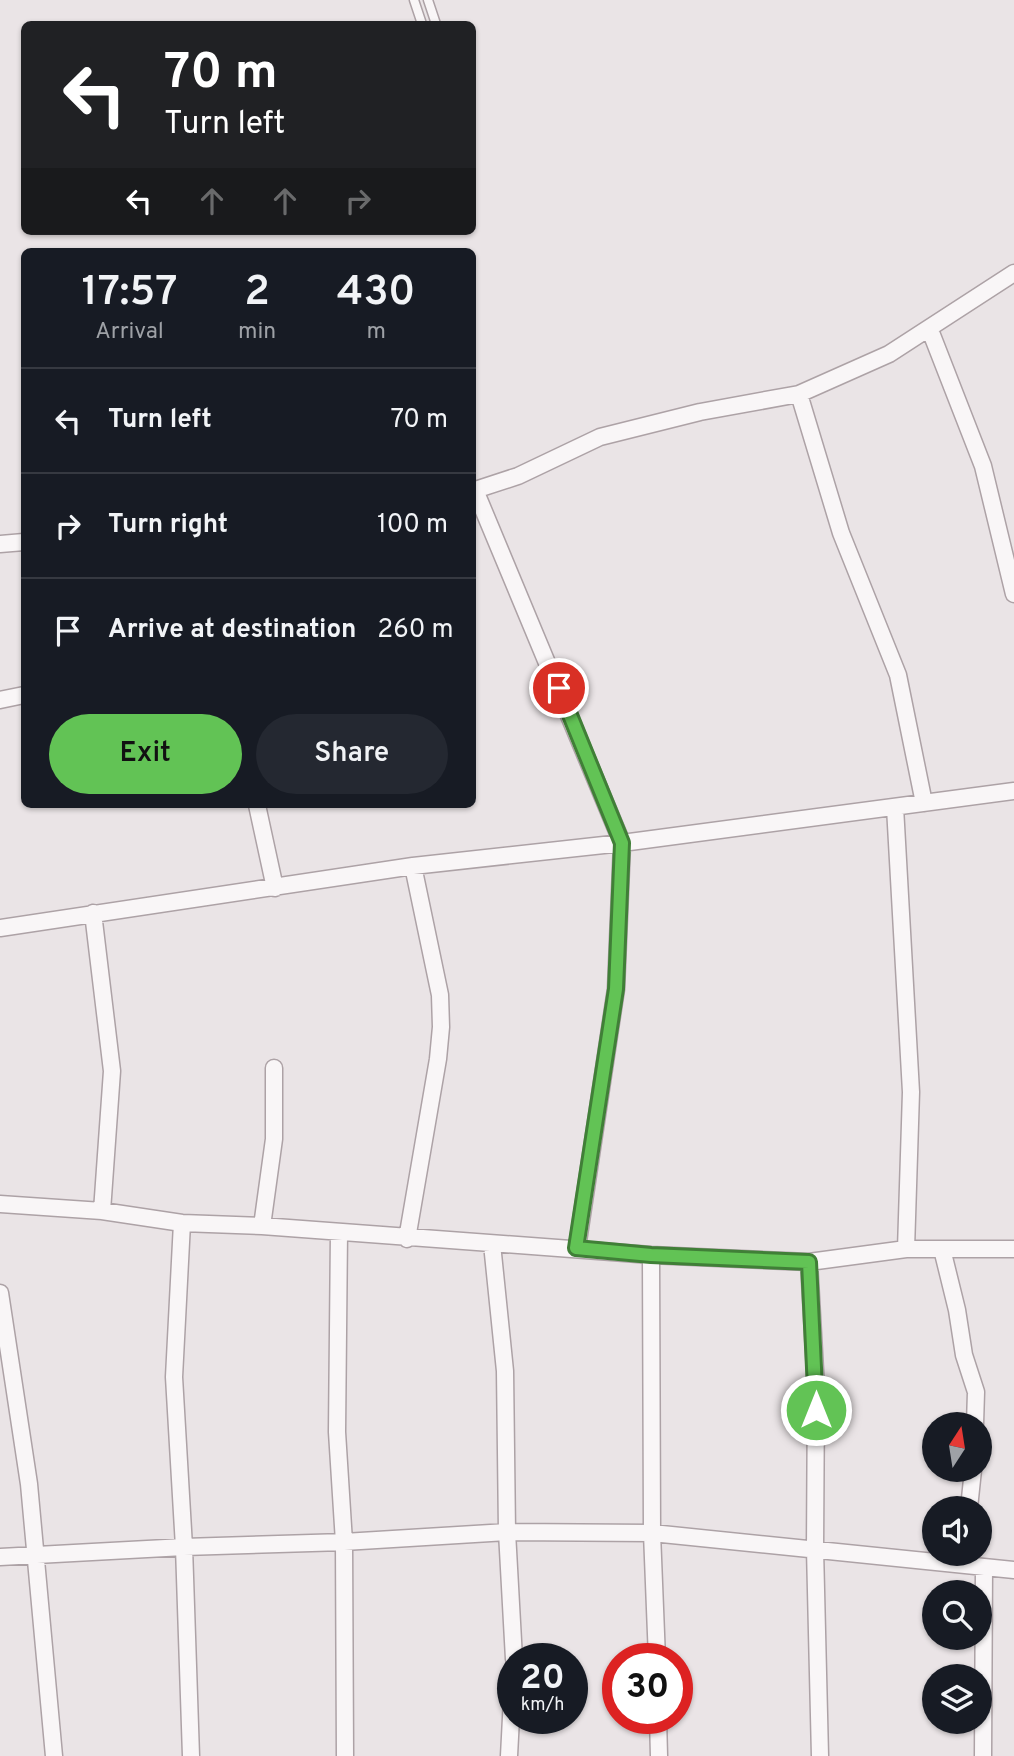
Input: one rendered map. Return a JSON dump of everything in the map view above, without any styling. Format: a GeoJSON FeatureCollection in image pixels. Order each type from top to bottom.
{"type":"FeatureCollection","features":[{"type":"Feature","properties":{"kind":"street"},"geometry":{"type":"LineString","coordinates":[[476,489],[518,476],[600,437],[700,412],[799,394],[889,354],[930,330],[1014,273]]}},
{"type":"Feature","properties":{"kind":"street"},"geometry":{"type":"LineString","coordinates":[[930,330],[983,466],[1014,594]]}},
{"type":"Feature","properties":{"kind":"street"},"geometry":{"type":"LineString","coordinates":[[799,394],[841,533],[898,676],[924,803]]}},
{"type":"Feature","properties":{"kind":"street"},"geometry":{"type":"LineString","coordinates":[[476,495],[622,843],[616,989],[576,1248]]}},
{"type":"Feature","properties":{"kind":"street"},"geometry":{"type":"LineString","coordinates":[[0,544],[21,542]]}},
{"type":"Feature","properties":{"kind":"street"},"geometry":{"type":"LineString","coordinates":[[0,700],[21,696]]}},
{"type":"Feature","properties":{"kind":"street"},"geometry":{"type":"LineString","coordinates":[[0,928],[413,866],[622,843],[1014,791]]}},
{"type":"Feature","properties":{"kind":"street"},"geometry":{"type":"LineString","coordinates":[[895,807],[911,1092],[906,1250]]}},
{"type":"Feature","properties":{"kind":"street"},"geometry":{"type":"LineString","coordinates":[[258,808],[275,888]]}},
{"type":"Feature","properties":{"kind":"street"},"geometry":{"type":"LineString","coordinates":[[407,1239],[438,1059],[441,1027],[440,995],[413,866]]}},
{"type":"Feature","properties":{"kind":"street"},"geometry":{"type":"LineString","coordinates":[[93,913],[112,1072],[102,1212]]}},
{"type":"Feature","properties":{"kind":"street"},"geometry":{"type":"LineString","coordinates":[[262,1226],[274,1139],[274,1068]]}},
{"type":"Feature","properties":{"kind":"street"},"geometry":{"type":"LineString","coordinates":[[0,1204],[102,1212],[182,1223],[262,1226],[407,1239],[651,1255],[809,1262],[906,1250],[1014,1249]]}},
{"type":"Feature","properties":{"kind":"street"},"geometry":{"type":"LineString","coordinates":[[182,1223],[174,1377],[184,1546],[191,1756]]}},
{"type":"Feature","properties":{"kind":"street"},"geometry":{"type":"LineString","coordinates":[[339,1232],[337,1432],[344,1542],[345,1756]]}},
{"type":"Feature","properties":{"kind":"street"},"geometry":{"type":"LineString","coordinates":[[492,1244],[505,1371],[507,1532],[513,1643]]}},
{"type":"Feature","properties":{"kind":"street"},"geometry":{"type":"LineString","coordinates":[[942,1249],[957,1310],[964,1354],[976,1392],[975,1412]]}},
{"type":"Feature","properties":{"kind":"street"},"geometry":{"type":"LineString","coordinates":[[651,1255],[652,1533],[656,1643]]}},
{"type":"Feature","properties":{"kind":"street"},"geometry":{"type":"LineString","coordinates":[[809,1262],[816,1388],[815,1549],[820,1756]]}},
{"type":"Feature","properties":{"kind":"street"},"geometry":{"type":"LineString","coordinates":[[0,1293],[29,1485],[54,1756]]}},
{"type":"Feature","properties":{"kind":"street"},"geometry":{"type":"LineString","coordinates":[[0,1556],[184,1546],[344,1542],[507,1532],[652,1533],[922,1556]]}},
{"type":"Feature","properties":{"kind":"street"},"geometry":{"type":"LineString","coordinates":[[983,1756],[984,1567],[1014,1570]]}},
{"type":"Feature","properties":{"kind":"street"},"geometry":{"type":"LineString","coordinates":[[509,1756],[510,1734]]}},
{"type":"Feature","properties":{"kind":"street"},"geometry":{"type":"LineString","coordinates":[[658,1734],[659,1756]]}},
{"type":"Feature","properties":{"kind":"lane"},"geometry":{"type":"LineString","coordinates":[[414,0],[421,21]]}},
{"type":"Feature","properties":{"kind":"lane"},"geometry":{"type":"LineString","coordinates":[[428,0],[435,21]]}},
{"type":"Feature","properties":{"kind":"route"},"geometry":{"type":"LineString","coordinates":[[559,688],[622,843],[616,989],[576,1248],[651,1255],[809,1262],[816,1410]]}}]}
